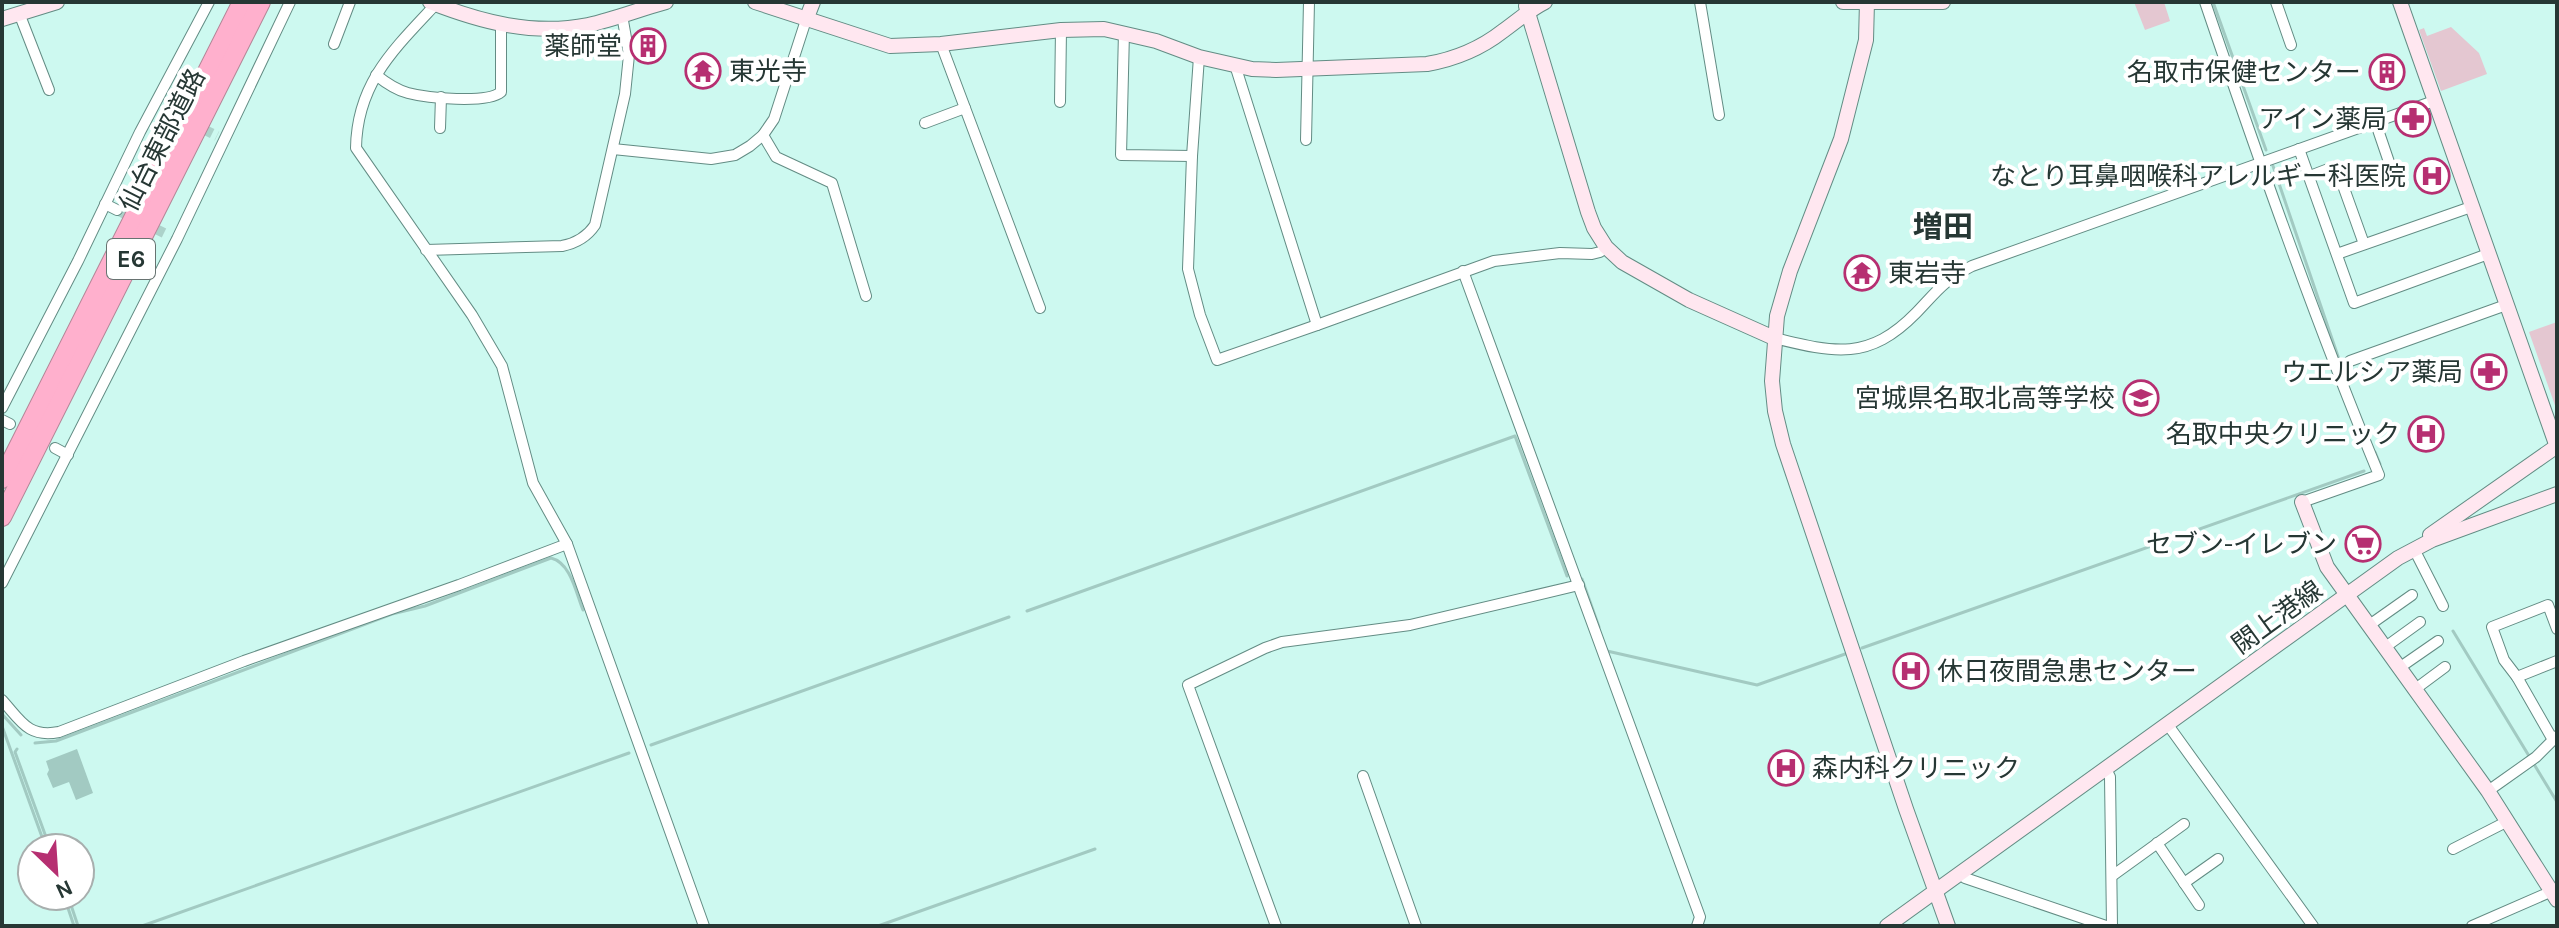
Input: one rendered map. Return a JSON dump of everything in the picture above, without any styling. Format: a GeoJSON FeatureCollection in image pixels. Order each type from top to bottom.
{"type":"FeatureCollection","features":[{"type":"Feature","properties":{"kind":"highway","name":"仙台東部道路"},"geometry":{"type":"LineString","coordinates":[[2,479],[242,2]]}},
{"type":"Feature","properties":{"kind":"highway","name":"仙台東部道路"},"geometry":{"type":"LineString","coordinates":[[2,517],[261,2]]}},
{"type":"Feature","properties":{"kind":"street"},"geometry":{"type":"LineString","coordinates":[[2,19],[57,2]]}},
{"type":"Feature","properties":{"kind":"street"},"geometry":{"type":"LineString","coordinates":[[2,408],[105,204],[159,107],[209,2]]}},
{"type":"Feature","properties":{"kind":"street"},"geometry":{"type":"LineString","coordinates":[[2,583],[177,239],[221,138],[290,2]]}},
{"type":"Feature","properties":{"kind":"street"},"geometry":{"type":"LineString","coordinates":[[334,44],[350,2]]}},
{"type":"Feature","properties":{"kind":"street"},"geometry":{"type":"LineString","coordinates":[[664,2],[564,28],[501,25],[433,3],[376,75],[364,96],[358,117],[356,148],[472,315],[502,366],[533,483],[567,544],[704,926]]}},
{"type":"Feature","properties":{"kind":"street"},"geometry":{"type":"LineString","coordinates":[[755,2],[890,46],[941,44],[1061,30],[1104,29],[1156,41],[1199,57],[1264,69],[1446,61],[1485,44],[1526,6],[1545,2]]}},
{"type":"Feature","properties":{"kind":"street"},"geometry":{"type":"LineString","coordinates":[[613,149],[711,159],[735,155],[750,146],[763,135],[774,119],[813,2]]}},
{"type":"Feature","properties":{"kind":"street"},"geometry":{"type":"LineString","coordinates":[[1306,140],[1309,2]]}},
{"type":"Feature","properties":{"kind":"street"},"geometry":{"type":"LineString","coordinates":[[1700,2],[1719,115]]}},
{"type":"Feature","properties":{"kind":"street"},"geometry":{"type":"LineString","coordinates":[[1843,2],[1943,2]]}},
{"type":"Feature","properties":{"kind":"street"},"geometry":{"type":"LineString","coordinates":[[1867,2],[1866,40],[1841,139],[1790,271],[1777,316],[1772,381],[1783,444],[1948,926]]}},
{"type":"Feature","properties":{"kind":"street"},"geometry":{"type":"LineString","coordinates":[[2205,2],[2260,163],[2346,396],[2379,475],[2302,502],[2319,550],[2368,626],[2488,791],[2554,896],[2495,922],[2472,926]]}},
{"type":"Feature","properties":{"kind":"street"},"geometry":{"type":"LineString","coordinates":[[2276,2],[2291,45]]}},
{"type":"Feature","properties":{"kind":"street"},"geometry":{"type":"LineString","coordinates":[[2398,558],[2557,447],[2400,2]]}},
{"type":"Feature","properties":{"kind":"street"},"geometry":{"type":"LineString","coordinates":[[1526,6],[1588,212],[1606,247],[1622,262],[1689,300],[1774,338],[1814,348],[1864,348],[1884,340],[1904,325],[1942,284],[1972,266],[2434,101]]}},
{"type":"Feature","properties":{"kind":"street"},"geometry":{"type":"LineString","coordinates":[[19,13],[49,90]]}},
{"type":"Feature","properties":{"kind":"street"},"geometry":{"type":"LineString","coordinates":[[426,250],[562,246],[587,235],[595,225],[625,94],[629,55],[622,15]]}},
{"type":"Feature","properties":{"kind":"street"},"geometry":{"type":"LineString","coordinates":[[376,75],[390,86],[409,94],[482,99],[495,97],[501,92],[501,25]]}},
{"type":"Feature","properties":{"kind":"street"},"geometry":{"type":"LineString","coordinates":[[1060,102],[1061,30]]}},
{"type":"Feature","properties":{"kind":"street"},"geometry":{"type":"LineString","coordinates":[[1124,32],[1121,155],[1192,156]]}},
{"type":"Feature","properties":{"kind":"street"},"geometry":{"type":"LineString","coordinates":[[941,44],[1040,308]]}},
{"type":"Feature","properties":{"kind":"street"},"geometry":{"type":"LineString","coordinates":[[1199,57],[1188,269],[1200,315],[1217,360],[1494,261],[1526,255],[1592,254],[1606,247]]}},
{"type":"Feature","properties":{"kind":"street"},"geometry":{"type":"LineString","coordinates":[[1235,65],[1317,325]]}},
{"type":"Feature","properties":{"kind":"street"},"geometry":{"type":"LineString","coordinates":[[440,128],[441,97]]}},
{"type":"Feature","properties":{"kind":"street"},"geometry":{"type":"LineString","coordinates":[[925,123],[965,108]]}},
{"type":"Feature","properties":{"kind":"street"},"geometry":{"type":"LineString","coordinates":[[2375,121],[2390,165]]}},
{"type":"Feature","properties":{"kind":"street"},"geometry":{"type":"LineString","coordinates":[[763,135],[776,157],[832,183],[866,296]]}},
{"type":"Feature","properties":{"kind":"street"},"geometry":{"type":"LineString","coordinates":[[2299,149],[2354,303],[2488,254]]}},
{"type":"Feature","properties":{"kind":"street"},"geometry":{"type":"LineString","coordinates":[[2310,176],[2336,166],[2364,244]]}},
{"type":"Feature","properties":{"kind":"street"},"geometry":{"type":"LineString","coordinates":[[105,204],[117,210]]}},
{"type":"Feature","properties":{"kind":"street"},"geometry":{"type":"LineString","coordinates":[[2337,254],[2471,207]]}},
{"type":"Feature","properties":{"kind":"street"},"geometry":{"type":"LineString","coordinates":[[164,233],[177,239]]}},
{"type":"Feature","properties":{"kind":"street"},"geometry":{"type":"LineString","coordinates":[[1463,271],[1700,917],[1697,926]]}},
{"type":"Feature","properties":{"kind":"street"},"geometry":{"type":"LineString","coordinates":[[2350,361],[2506,305]]}},
{"type":"Feature","properties":{"kind":"street"},"geometry":{"type":"LineString","coordinates":[[55,448],[68,455]]}},
{"type":"Feature","properties":{"kind":"street","name":"閖上港線"},"geometry":{"type":"LineString","coordinates":[[1887,926],[2398,558],[2432,540],[2557,494]]}},
{"type":"Feature","properties":{"kind":"street"},"geometry":{"type":"LineString","coordinates":[[2472,505],[2470,516],[2473,525]]}},
{"type":"Feature","properties":{"kind":"street"},"geometry":{"type":"LineString","coordinates":[[2,700],[30,731],[45,734],[59,732],[567,544]]}},
{"type":"Feature","properties":{"kind":"street"},"geometry":{"type":"LineString","coordinates":[[2414,549],[2443,606]]}},
{"type":"Feature","properties":{"kind":"street"},"geometry":{"type":"LineString","coordinates":[[1276,926],[1188,685],[1282,642],[1410,625],[1579,585]]}},
{"type":"Feature","properties":{"kind":"street"},"geometry":{"type":"LineString","coordinates":[[2368,626],[2412,595]]}},
{"type":"Feature","properties":{"kind":"street"},"geometry":{"type":"LineString","coordinates":[[2488,791],[2532,760],[2555,738],[2504,660],[2492,627],[2548,605],[2557,629]]}},
{"type":"Feature","properties":{"kind":"street"},"geometry":{"type":"LineString","coordinates":[[2384,648],[2420,622]]}},
{"type":"Feature","properties":{"kind":"street"},"geometry":{"type":"LineString","coordinates":[[2399,668],[2438,641]]}},
{"type":"Feature","properties":{"kind":"street"},"geometry":{"type":"LineString","coordinates":[[2517,677],[2557,661]]}},
{"type":"Feature","properties":{"kind":"street"},"geometry":{"type":"LineString","coordinates":[[2414,690],[2445,667]]}},
{"type":"Feature","properties":{"kind":"street"},"geometry":{"type":"LineString","coordinates":[[2168,725],[2313,926]]}},
{"type":"Feature","properties":{"kind":"street"},"geometry":{"type":"LineString","coordinates":[[1961,871],[1965,878],[2109,926],[2112,876],[2110,777],[2106,769]]}},
{"type":"Feature","properties":{"kind":"street"},"geometry":{"type":"LineString","coordinates":[[1363,776],[1416,926]]}},
{"type":"Feature","properties":{"kind":"street"},"geometry":{"type":"LineString","coordinates":[[2453,849],[2506,822]]}},
{"type":"Feature","properties":{"kind":"street"},"geometry":{"type":"LineString","coordinates":[[2112,876],[2184,824]]}},
{"type":"Feature","properties":{"kind":"street"},"geometry":{"type":"LineString","coordinates":[[2157,843],[2199,905]]}},
{"type":"Feature","properties":{"kind":"street"},"geometry":{"type":"LineString","coordinates":[[2184,883],[2218,859]]}},
{"type":"Feature","properties":{"kind":"shaded area"},"geometry":{"type":"Polygon","coordinates":[[[2134,2],[2164,2],[2170,21],[2145,30],[2134,2]]]}},
{"type":"Feature","properties":{"kind":"shaded area"},"geometry":{"type":"Polygon","coordinates":[[[2451,27],[2479,53],[2487,74],[2441,91],[2419,30],[2424,28],[2427,36],[2451,27]]]}},
{"type":"Feature","properties":{"kind":"shaded area"},"geometry":{"type":"Polygon","coordinates":[[[2557,322],[2557,411],[2529,332],[2557,322]]]}},
{"type":"Feature","properties":{"kind":"water"},"geometry":{"type":"Polygon","coordinates":[[[77,749],[93,793],[76,800],[69,782],[53,788],[46,761],[77,749]]]}},
{"type":"Feature","properties":{"kind":"waterway"},"geometry":{"type":"LineString","coordinates":[[2213,2],[2266,150]]}},
{"type":"Feature","properties":{"kind":"waterway"},"geometry":{"type":"LineString","coordinates":[[2273,166],[2343,371]]}},
{"type":"Feature","properties":{"kind":"waterway"},"geometry":{"type":"LineString","coordinates":[[1027,611],[1515,436],[1567,576]]}},
{"type":"Feature","properties":{"kind":"waterway"},"geometry":{"type":"LineString","coordinates":[[2375,452],[2380,464]]}},
{"type":"Feature","properties":{"kind":"waterway"},"geometry":{"type":"LineString","coordinates":[[1862,648],[2364,471]]}},
{"type":"Feature","properties":{"kind":"waterway"},"geometry":{"type":"LineString","coordinates":[[35,743],[56,741],[392,614],[425,606],[551,558],[568,572],[583,610]]}},
{"type":"Feature","properties":{"kind":"waterway"},"geometry":{"type":"LineString","coordinates":[[1582,579],[1599,627]]}},
{"type":"Feature","properties":{"kind":"waterway"},"geometry":{"type":"LineString","coordinates":[[651,745],[1009,617]]}},
{"type":"Feature","properties":{"kind":"waterway"},"geometry":{"type":"LineString","coordinates":[[2453,631],[2557,802]]}},
{"type":"Feature","properties":{"kind":"waterway"},"geometry":{"type":"LineString","coordinates":[[1606,649],[1757,685],[1848,653]]}},
{"type":"Feature","properties":{"kind":"waterway"},"geometry":{"type":"LineString","coordinates":[[2,714],[21,735]]}},
{"type":"Feature","properties":{"kind":"waterway"},"geometry":{"type":"LineString","coordinates":[[2,726],[40,832]]}},
{"type":"Feature","properties":{"kind":"waterway"},"geometry":{"type":"LineString","coordinates":[[17,749],[15,752],[44,832]]}},
{"type":"Feature","properties":{"kind":"waterway"},"geometry":{"type":"LineString","coordinates":[[142,926],[629,753]]}},
{"type":"Feature","properties":{"kind":"waterway"},"geometry":{"type":"LineString","coordinates":[[878,926],[1095,849]]}},
{"type":"Feature","properties":{"kind":"waterway"},"geometry":{"type":"LineString","coordinates":[[69,912],[74,926]]}},
{"type":"Feature","properties":{"kind":"waterway"},"geometry":{"type":"LineString","coordinates":[[73,912],[78,926]]}},
{"type":"Feature","properties":{"kind":"tunnel"},"geometry":{"type":"LineString","coordinates":[[163,109],[217,136]]}},
{"type":"Feature","properties":{"kind":"tunnel"},"geometry":{"type":"LineString","coordinates":[[117,210],[164,233]]}},
{"type":"Feature","properties":{"kind":"place","name":"薬師堂"},"geometry":{"type":"Point","coordinates":[648,46]}},
{"type":"Feature","properties":{"kind":"place","name":"東光寺"},"geometry":{"type":"Point","coordinates":[703,71]}},
{"type":"Feature","properties":{"kind":"place","name":"名取市保健センター"},"geometry":{"type":"Point","coordinates":[2387,72]}},
{"type":"Feature","properties":{"kind":"place","name":"アイン薬局"},"geometry":{"type":"Point","coordinates":[2413,119]}},
{"type":"Feature","properties":{"kind":"place","name":"なとり耳鼻咽喉科アレルギー科医院"},"geometry":{"type":"Point","coordinates":[2432,176]}},
{"type":"Feature","properties":{"kind":"place","name":"東岩寺"},"geometry":{"type":"Point","coordinates":[1862,273]}},
{"type":"Feature","properties":{"kind":"place","name":"ウエルシア薬局"},"geometry":{"type":"Point","coordinates":[2489,372]}},
{"type":"Feature","properties":{"kind":"place","name":"宮城県名取北高等学校"},"geometry":{"type":"Point","coordinates":[2141,398]}},
{"type":"Feature","properties":{"kind":"place","name":"名取中央クリニック"},"geometry":{"type":"Point","coordinates":[2426,434]}},
{"type":"Feature","properties":{"kind":"place","name":"セブン-イレブン"},"geometry":{"type":"Point","coordinates":[2363,544]}},
{"type":"Feature","properties":{"kind":"place","name":"休日夜間急患センター"},"geometry":{"type":"Point","coordinates":[1911,671]}},
{"type":"Feature","properties":{"kind":"place","name":"森内科クリニック"},"geometry":{"type":"Point","coordinates":[1786,768]}},
{"type":"Feature","properties":{"kind":"district","name":"増田"},"geometry":{"type":"Point","coordinates":[1943,227]}}]}
